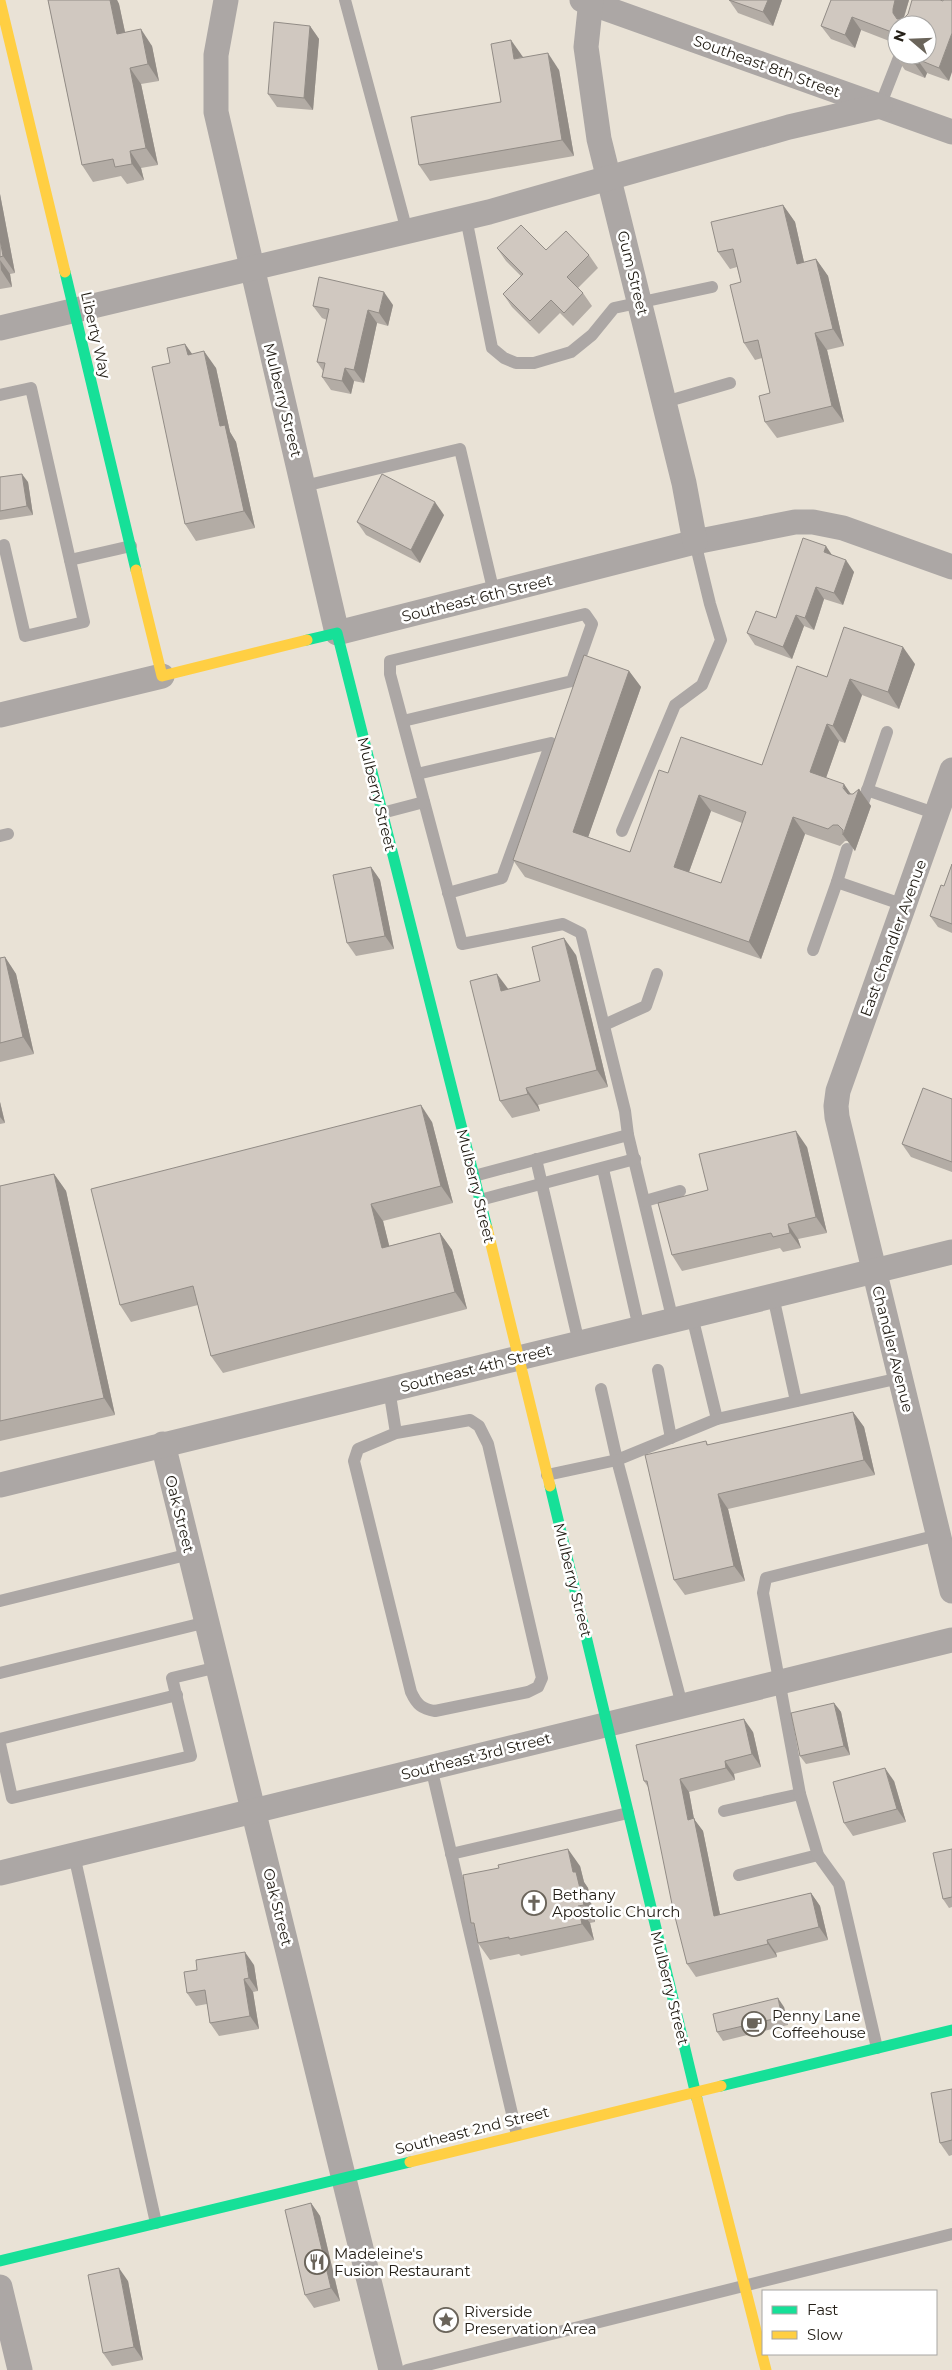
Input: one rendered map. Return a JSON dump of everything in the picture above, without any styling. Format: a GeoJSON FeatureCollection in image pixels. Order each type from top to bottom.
{"type":"FeatureCollection","features":[{"type":"Feature","properties":{"kind":"street","name":"Mulberry Street"},"geometry":{"type":"LineString","coordinates":[[226,0],[216,55],[216,112],[251,268],[337,632],[519,1357],[695,2092],[762,2355]]}},
{"type":"Feature","properties":{"kind":"street","name":"Liberty Way"},"geometry":{"type":"LineString","coordinates":[[0,1],[162,676]]}},
{"type":"Feature","properties":{"kind":"street","name":"Southeast 8th Street"},"geometry":{"type":"LineString","coordinates":[[588,1],[952,132]]}},
{"type":"Feature","properties":{"kind":"street","name":"Gum Street"},"geometry":{"type":"LineString","coordinates":[[588,1],[586,47],[591,90],[607,179],[620,220],[665,402],[684,483],[695,542]]}},
{"type":"Feature","properties":{"kind":"street"},"geometry":{"type":"LineString","coordinates":[[0,328],[466,218],[789,127],[880,106]]}},
{"type":"Feature","properties":{"kind":"street","name":"Southeast 6th Street"},"geometry":{"type":"LineString","coordinates":[[0,715],[695,542],[774,525],[813,522],[843,528],[952,567]]}},
{"type":"Feature","properties":{"kind":"street","name":"East Chandler Avenue"},"geometry":{"type":"LineString","coordinates":[[836,1106],[838,1091],[952,770]]}},
{"type":"Feature","properties":{"kind":"street","name":"Chandler Avenue"},"geometry":{"type":"LineString","coordinates":[[836,1106],[874,1272],[952,1591]]}},
{"type":"Feature","properties":{"kind":"street","name":"Southeast 4th Street"},"geometry":{"type":"LineString","coordinates":[[0,1484],[952,1252]]}},
{"type":"Feature","properties":{"kind":"street","name":"Oak Street"},"geometry":{"type":"LineString","coordinates":[[163,1444],[391,2370]]}},
{"type":"Feature","properties":{"kind":"street","name":"Southeast 3rd Street"},"geometry":{"type":"LineString","coordinates":[[0,1873],[952,1640]]}},
{"type":"Feature","properties":{"kind":"street","name":"Southeast 2nd Street"},"geometry":{"type":"LineString","coordinates":[[0,2261],[952,2030]]}},
{"type":"Feature","properties":{"kind":"street"},"geometry":{"type":"LineString","coordinates":[[0,2287],[20,2370]]}},
{"type":"Feature","properties":{"kind":"street","name":"Mulberry Street"},"geometry":{"type":"LineString","coordinates":[[762,2355],[766,2370]]}},
{"type":"Feature","properties":{"kind":"lane"},"geometry":{"type":"LineString","coordinates":[[345,0],[407,232]]}},
{"type":"Feature","properties":{"kind":"lane"},"geometry":{"type":"LineString","coordinates":[[880,106],[896,65]]}},
{"type":"Feature","properties":{"kind":"lane"},"geometry":{"type":"LineString","coordinates":[[466,218],[492,348],[504,358],[516,363],[534,363],[571,352],[592,335],[614,308],[712,287]]}},
{"type":"Feature","properties":{"kind":"lane"},"geometry":{"type":"LineString","coordinates":[[665,402],[730,383]]}},
{"type":"Feature","properties":{"kind":"lane"},"geometry":{"type":"LineString","coordinates":[[0,395],[31,388],[84,622],[25,636],[5,568],[4,544]]}},
{"type":"Feature","properties":{"kind":"lane"},"geometry":{"type":"LineString","coordinates":[[304,486],[460,449],[494,593]]}},
{"type":"Feature","properties":{"kind":"lane"},"geometry":{"type":"LineString","coordinates":[[622,831],[675,705],[702,685],[721,640],[695,542]]}},
{"type":"Feature","properties":{"kind":"lane"},"geometry":{"type":"LineString","coordinates":[[70,560],[131,546]]}},
{"type":"Feature","properties":{"kind":"lane"},"geometry":{"type":"LineString","coordinates":[[403,721],[572,681],[592,624],[585,614],[390,661],[390,674],[462,944],[563,924],[581,933],[645,1201],[717,1419]]}},
{"type":"Feature","properties":{"kind":"lane"},"geometry":{"type":"LineString","coordinates":[[863,803],[887,732]]}},
{"type":"Feature","properties":{"kind":"lane"},"geometry":{"type":"LineString","coordinates":[[417,774],[551,743],[502,878],[448,894]]}},
{"type":"Feature","properties":{"kind":"lane"},"geometry":{"type":"LineString","coordinates":[[867,790],[937,814]]}},
{"type":"Feature","properties":{"kind":"lane"},"geometry":{"type":"LineString","coordinates":[[382,813],[424,802]]}},
{"type":"Feature","properties":{"kind":"lane"},"geometry":{"type":"LineString","coordinates":[[813,950],[847,849]]}},
{"type":"Feature","properties":{"kind":"lane"},"geometry":{"type":"LineString","coordinates":[[837,882],[904,905]]}},
{"type":"Feature","properties":{"kind":"lane"},"geometry":{"type":"LineString","coordinates":[[604,1025],[646,1006],[657,974]]}},
{"type":"Feature","properties":{"kind":"lane"},"geometry":{"type":"LineString","coordinates":[[474,1176],[628,1135]]}},
{"type":"Feature","properties":{"kind":"lane"},"geometry":{"type":"LineString","coordinates":[[536,1159],[579,1343]]}},
{"type":"Feature","properties":{"kind":"lane"},"geometry":{"type":"LineString","coordinates":[[480,1200],[635,1159]]}},
{"type":"Feature","properties":{"kind":"lane"},"geometry":{"type":"LineString","coordinates":[[603,1169],[639,1328]]}},
{"type":"Feature","properties":{"kind":"lane"},"geometry":{"type":"LineString","coordinates":[[645,1201],[680,1191]]}},
{"type":"Feature","properties":{"kind":"lane"},"geometry":{"type":"LineString","coordinates":[[773,1296],[796,1401]]}},
{"type":"Feature","properties":{"kind":"lane"},"geometry":{"type":"LineString","coordinates":[[658,1370],[671,1438]]}},
{"type":"Feature","properties":{"kind":"lane"},"geometry":{"type":"LineString","coordinates":[[547,1475],[617,1460],[717,1419],[900,1378]]}},
{"type":"Feature","properties":{"kind":"lane"},"geometry":{"type":"LineString","coordinates":[[389,1389],[396,1433]]}},
{"type":"Feature","properties":{"kind":"lane"},"geometry":{"type":"LineString","coordinates":[[601,1389],[617,1460],[682,1705]]}},
{"type":"Feature","properties":{"kind":"lane"},"geometry":{"type":"LineString","coordinates":[[470,1420],[480,1426],[488,1444],[542,1678],[538,1687],[528,1692],[435,1711],[425,1710],[416,1704],[411,1692],[354,1461],[358,1450],[396,1433],[470,1420]]}},
{"type":"Feature","properties":{"kind":"lane"},"geometry":{"type":"LineString","coordinates":[[876,2048],[839,1884],[818,1855],[800,1794],[786,1728],[780,1682],[763,1593],[766,1578],[938,1535]]}},
{"type":"Feature","properties":{"kind":"lane"},"geometry":{"type":"LineString","coordinates":[[0,1601],[190,1554]]}},
{"type":"Feature","properties":{"kind":"lane"},"geometry":{"type":"LineString","coordinates":[[0,1673],[207,1622]]}},
{"type":"Feature","properties":{"kind":"lane"},"geometry":{"type":"LineString","coordinates":[[0,1744],[12,1798],[191,1756],[172,1678],[218,1667]]}},
{"type":"Feature","properties":{"kind":"lane"},"geometry":{"type":"LineString","coordinates":[[0,1739],[177,1695]]}},
{"type":"Feature","properties":{"kind":"lane"},"geometry":{"type":"LineString","coordinates":[[431,1767],[517,2135]]}},
{"type":"Feature","properties":{"kind":"lane"},"geometry":{"type":"LineString","coordinates":[[724,1811],[800,1794]]}},
{"type":"Feature","properties":{"kind":"lane"},"geometry":{"type":"LineString","coordinates":[[451,1854],[628,1813]]}},
{"type":"Feature","properties":{"kind":"lane"},"geometry":{"type":"LineString","coordinates":[[74,1855],[156,2223]]}},
{"type":"Feature","properties":{"kind":"lane"},"geometry":{"type":"LineString","coordinates":[[739,1875],[818,1855]]}},
{"type":"Feature","properties":{"kind":"lane"},"geometry":{"type":"LineString","coordinates":[[407,2370],[952,2234]]}},
{"type":"Feature","properties":{"kind":"building"},"geometry":{"type":"Polygon","coordinates":[[[48,0],[110,0],[117,34],[141,29],[148,64],[130,68],[146,148],[130,151],[132,164],[115,167],[113,159],[82,165],[48,0]]]}},
{"type":"Feature","properties":{"kind":"building"},"geometry":{"type":"Polygon","coordinates":[[[729,0],[768,0],[763,12],[729,0]]]}},
{"type":"Feature","properties":{"kind":"building"},"geometry":{"type":"Polygon","coordinates":[[[831,0],[895,0],[893,9],[894,15],[887,15],[887,30],[852,17],[845,35],[821,26],[831,0]]]}},
{"type":"Feature","properties":{"kind":"building"},"geometry":{"type":"Polygon","coordinates":[[[912,0],[952,0],[952,33],[939,68],[932,65],[937,65],[937,15],[907,15],[912,0]]]}},
{"type":"Feature","properties":{"kind":"building"},"geometry":{"type":"Polygon","coordinates":[[[274,22],[310,26],[304,98],[268,94],[274,22]]]}},
{"type":"Feature","properties":{"kind":"building"},"geometry":{"type":"Polygon","coordinates":[[[511,40],[514,59],[548,53],[562,140],[419,165],[411,117],[501,102],[491,44],[511,40]]]}},
{"type":"Feature","properties":{"kind":"building"},"geometry":{"type":"Polygon","coordinates":[[[783,205],[797,264],[816,259],[833,329],[815,333],[832,406],[765,422],[759,396],[770,393],[758,340],[744,343],[730,285],[741,282],[733,249],[718,252],[711,222],[783,205]]]}},
{"type":"Feature","properties":{"kind":"building"},"geometry":{"type":"Polygon","coordinates":[[[521,225],[546,250],[566,231],[589,255],[567,277],[583,293],[564,313],[551,300],[530,321],[503,294],[523,274],[497,248],[521,225]]]}},
{"type":"Feature","properties":{"kind":"building"},"geometry":{"type":"Polygon","coordinates":[[[0,239],[3,256],[0,257],[0,239]]]}},
{"type":"Feature","properties":{"kind":"building"},"geometry":{"type":"Polygon","coordinates":[[[319,277],[384,292],[379,313],[368,310],[354,370],[345,368],[342,381],[322,377],[325,363],[317,362],[329,309],[313,306],[319,277]]]}},
{"type":"Feature","properties":{"kind":"building"},"geometry":{"type":"Polygon","coordinates":[[[185,344],[188,355],[204,351],[220,426],[225,425],[244,511],[185,524],[152,367],[170,363],[167,348],[185,344]]]}},
{"type":"Feature","properties":{"kind":"building"},"geometry":{"type":"Polygon","coordinates":[[[22,474],[27,506],[0,511],[0,477],[22,474]]]}},
{"type":"Feature","properties":{"kind":"building"},"geometry":{"type":"Polygon","coordinates":[[[382,474],[435,502],[411,550],[357,522],[382,474]]]}},
{"type":"Feature","properties":{"kind":"building"},"geometry":{"type":"Polygon","coordinates":[[[803,538],[826,546],[824,552],[846,560],[834,593],[816,587],[805,618],[796,615],[783,647],[747,633],[756,611],[776,618],[803,538]]]}},
{"type":"Feature","properties":{"kind":"building"},"geometry":{"type":"Polygon","coordinates":[[[844,627],[903,647],[888,692],[850,679],[833,726],[827,724],[810,772],[844,784],[843,788],[848,794],[853,794],[859,789],[843,835],[843,830],[838,825],[833,825],[828,829],[793,817],[749,942],[513,860],[584,655],[629,671],[573,832],[630,852],[659,770],[668,773],[681,737],[762,765],[797,666],[827,677],[844,627]],[[699,795],[674,867],[721,883],[746,812],[699,795]]]}},
{"type":"Feature","properties":{"kind":"building"},"geometry":{"type":"Polygon","coordinates":[[[952,864],[952,924],[930,916],[941,885],[944,886],[952,864]]]}},
{"type":"Feature","properties":{"kind":"building"},"geometry":{"type":"Polygon","coordinates":[[[371,867],[385,936],[347,943],[333,875],[371,867]]]}},
{"type":"Feature","properties":{"kind":"building"},"geometry":{"type":"Polygon","coordinates":[[[564,938],[597,1070],[526,1088],[528,1094],[500,1101],[470,981],[497,974],[501,991],[540,981],[532,947],[564,938]]]}},
{"type":"Feature","properties":{"kind":"building"},"geometry":{"type":"Polygon","coordinates":[[[5,957],[23,1037],[0,1043],[0,958],[5,957]]]}},
{"type":"Feature","properties":{"kind":"building"},"geometry":{"type":"Polygon","coordinates":[[[923,1088],[952,1099],[952,1162],[902,1144],[923,1088]]]}},
{"type":"Feature","properties":{"kind":"building"},"geometry":{"type":"Polygon","coordinates":[[[421,1105],[441,1186],[371,1204],[382,1248],[440,1233],[455,1292],[211,1356],[193,1286],[120,1305],[91,1189],[421,1105]]]}},
{"type":"Feature","properties":{"kind":"building"},"geometry":{"type":"Polygon","coordinates":[[[796,1131],[816,1217],[788,1224],[790,1233],[773,1237],[771,1233],[672,1255],[658,1203],[708,1190],[699,1154],[796,1131]]]}},
{"type":"Feature","properties":{"kind":"building"},"geometry":{"type":"Polygon","coordinates":[[[54,1174],[104,1398],[0,1421],[0,1186],[54,1174]]]}},
{"type":"Feature","properties":{"kind":"building"},"geometry":{"type":"Polygon","coordinates":[[[853,1412],[864,1460],[718,1494],[734,1566],[674,1580],[645,1455],[706,1441],[707,1445],[853,1412]]]}},
{"type":"Feature","properties":{"kind":"building"},"geometry":{"type":"Polygon","coordinates":[[[834,1703],[844,1746],[800,1756],[791,1713],[834,1703]]]}},
{"type":"Feature","properties":{"kind":"building"},"geometry":{"type":"Polygon","coordinates":[[[744,1719],[752,1754],[725,1761],[726,1768],[680,1779],[688,1820],[694,1818],[714,1916],[811,1893],[819,1927],[767,1940],[768,1944],[687,1964],[673,1909],[647,1781],[644,1781],[636,1745],[744,1719]]]}},
{"type":"Feature","properties":{"kind":"building"},"geometry":{"type":"Polygon","coordinates":[[[885,1768],[897,1809],[844,1823],[833,1782],[885,1768]]]}},
{"type":"Feature","properties":{"kind":"building","name":"Bethany Apostolic Church"},"geometry":{"type":"Polygon","coordinates":[[[568,1849],[573,1872],[576,1872],[584,1905],[578,1906],[582,1924],[509,1939],[509,1937],[478,1943],[474,1923],[471,1923],[463,1875],[499,1868],[498,1865],[568,1849]]]}},
{"type":"Feature","properties":{"kind":"building"},"geometry":{"type":"Polygon","coordinates":[[[952,1849],[952,1897],[943,1899],[933,1853],[952,1849]]]}},
{"type":"Feature","properties":{"kind":"building"},"geometry":{"type":"Polygon","coordinates":[[[245,1952],[249,1978],[244,1979],[250,2016],[210,2023],[205,1990],[187,1993],[184,1972],[197,1970],[196,1960],[245,1952]]]}},
{"type":"Feature","properties":{"kind":"building"},"geometry":{"type":"Polygon","coordinates":[[[778,1998],[782,2017],[717,2032],[713,2014],[778,1998]]]}},
{"type":"Feature","properties":{"kind":"building"},"geometry":{"type":"Polygon","coordinates":[[[952,2089],[952,2140],[940,2143],[931,2093],[952,2089]]]}},
{"type":"Feature","properties":{"kind":"building","name":"Madeleine's Fusion Restaurant"},"geometry":{"type":"Polygon","coordinates":[[[311,2203],[331,2288],[305,2295],[285,2210],[311,2203]]]}},
{"type":"Feature","properties":{"kind":"building"},"geometry":{"type":"Polygon","coordinates":[[[119,2268],[134,2347],[103,2353],[88,2275],[119,2268]]]}},
{"type":"Feature","properties":{"kind":"traffic: fast"},"geometry":{"type":"LineString","coordinates":[[65,272],[136,570]]}},
{"type":"Feature","properties":{"kind":"traffic: fast"},"geometry":{"type":"LineString","coordinates":[[307,640],[337,633],[487,1228]]}},
{"type":"Feature","properties":{"kind":"traffic: fast"},"geometry":{"type":"LineString","coordinates":[[550,1486],[697,2099]]}},
{"type":"Feature","properties":{"kind":"traffic: fast"},"geometry":{"type":"LineString","coordinates":[[721,2086],[952,2030]]}},
{"type":"Feature","properties":{"kind":"traffic: fast"},"geometry":{"type":"LineString","coordinates":[[0,2261],[410,2162]]}},
{"type":"Feature","properties":{"kind":"traffic: slow"},"geometry":{"type":"LineString","coordinates":[[0,1],[65,272]]}},
{"type":"Feature","properties":{"kind":"traffic: slow"},"geometry":{"type":"LineString","coordinates":[[136,570],[162,676],[307,640]]}},
{"type":"Feature","properties":{"kind":"traffic: slow"},"geometry":{"type":"LineString","coordinates":[[487,1228],[550,1486]]}},
{"type":"Feature","properties":{"kind":"traffic: slow"},"geometry":{"type":"LineString","coordinates":[[410,2162],[721,2086]]}},
{"type":"Feature","properties":{"kind":"traffic: slow"},"geometry":{"type":"LineString","coordinates":[[697,2099],[762,2354]]}},
{"type":"Feature","properties":{"kind":"traffic: slow"},"geometry":{"type":"LineString","coordinates":[[762,2355],[766,2370]]}},
{"type":"Feature","properties":{"kind":"place","name":"Bethany Apostolic Church"},"geometry":{"type":"Point","coordinates":[534,1903]}},
{"type":"Feature","properties":{"kind":"place","name":"Penny Lane Coffeehouse"},"geometry":{"type":"Point","coordinates":[754,2024]}},
{"type":"Feature","properties":{"kind":"place","name":"Madeleine's Fusion Restaurant"},"geometry":{"type":"Point","coordinates":[317,2262]}},
{"type":"Feature","properties":{"kind":"place","name":"Riverside Preservation Area"},"geometry":{"type":"Point","coordinates":[446,2320]}}]}
